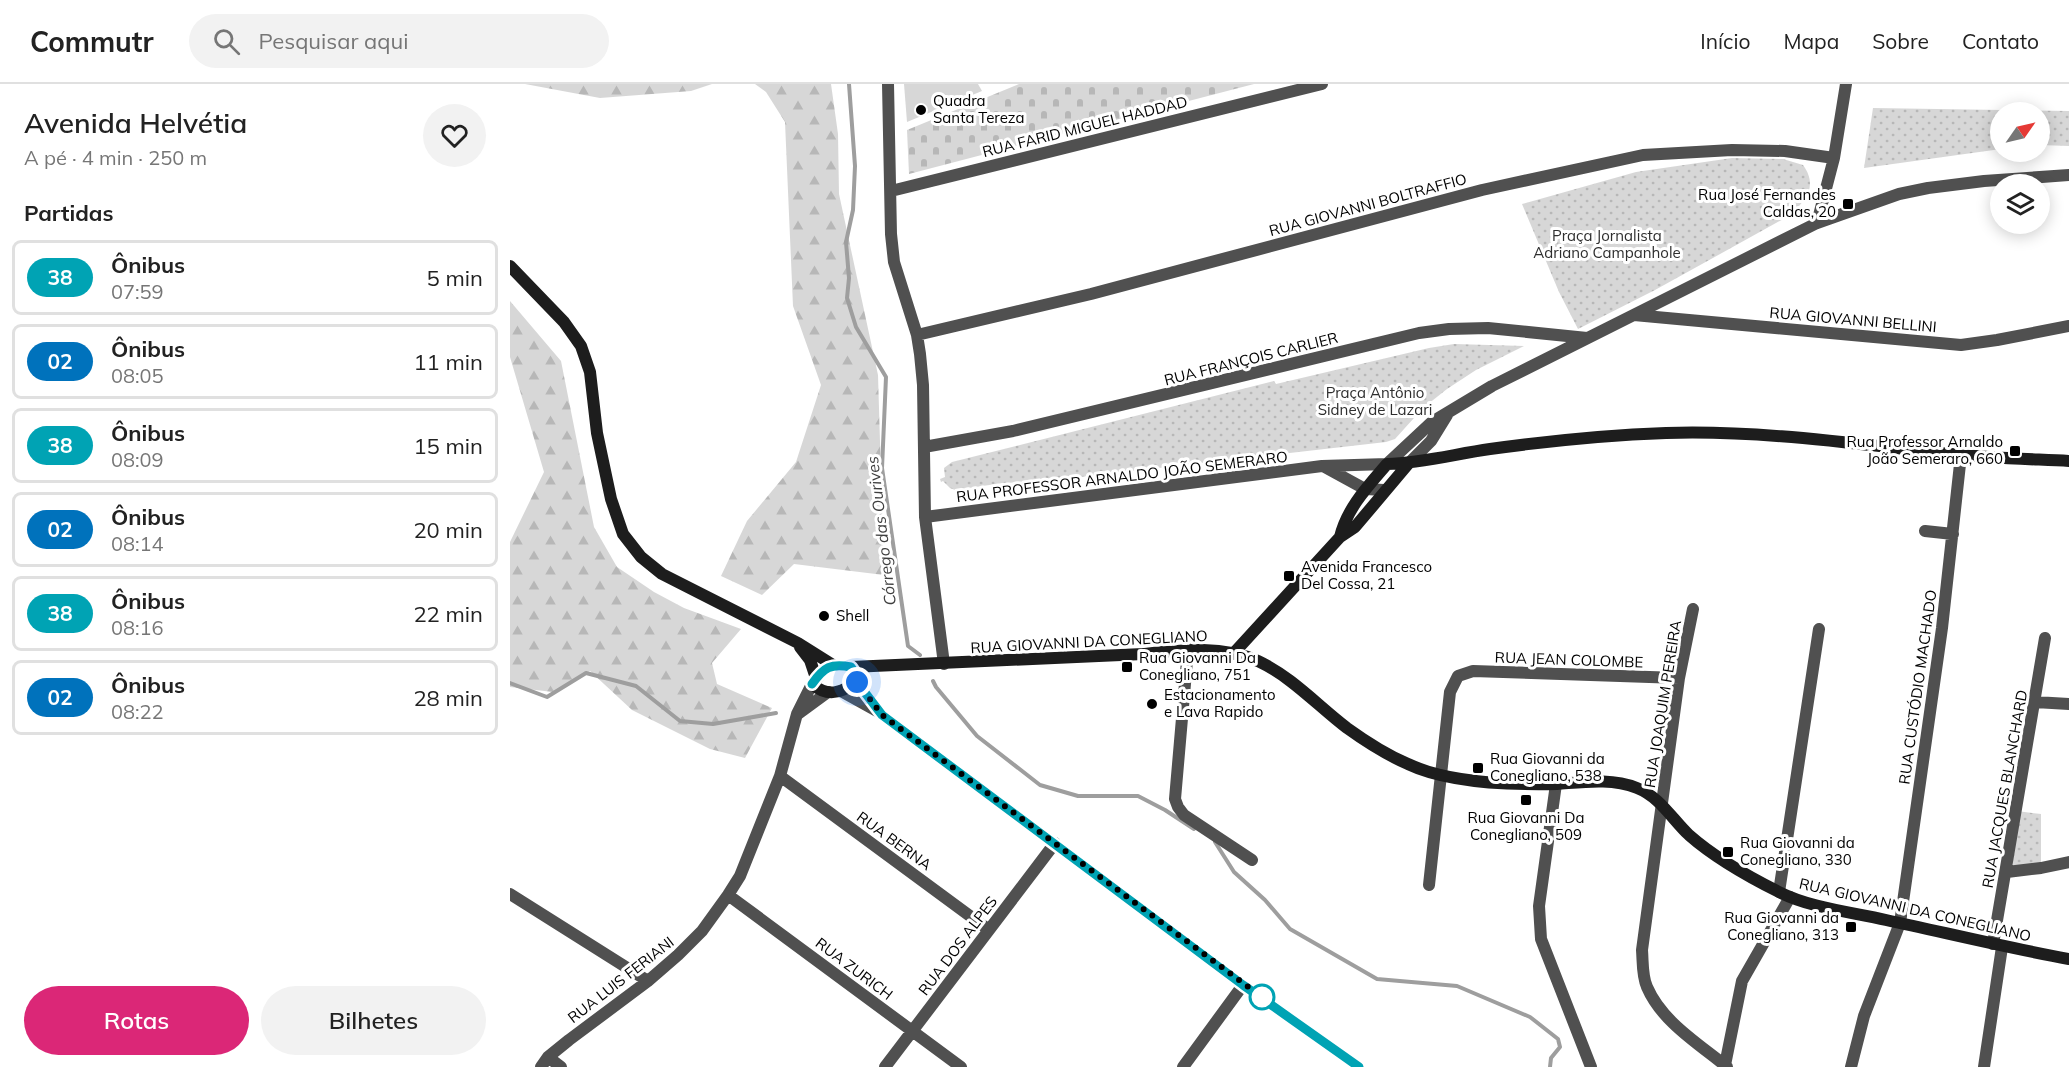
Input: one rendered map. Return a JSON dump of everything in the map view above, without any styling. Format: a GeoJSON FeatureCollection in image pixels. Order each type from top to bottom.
{"type":"FeatureCollection","features":[{"type":"Feature","properties":{"kind":"main road"},"geometry":{"type":"LineString","coordinates":[[510,266],[564,321],[581,346],[590,372],[597,433],[611,499],[623,534],[641,557],[662,574],[798,643],[833,665],[855,675],[841,691],[820,691],[814,681],[810,660],[798,643]]}},
{"type":"Feature","properties":{"kind":"main road","name":"RUA PROFESSOR ARNALDO JOÃO SEMERARO"},"geometry":{"type":"LineString","coordinates":[[1387,464],[1409,463],[1488,449],[1589,437],[1666,433],[1796,436],[1961,455],[2069,461]]}},
{"type":"Feature","properties":{"kind":"main road"},"geometry":{"type":"LineString","coordinates":[[1233,654],[1340,537],[1355,527],[1409,463]]}},
{"type":"Feature","properties":{"kind":"main road"},"geometry":{"type":"LineString","coordinates":[[1340,537],[1344,522],[1365,489],[1387,464]]}},
{"type":"Feature","properties":{"kind":"main road","name":"RUA GIOVANNI DA CONEGLIANO"},"geometry":{"type":"LineString","coordinates":[[855,675],[893,666],[1143,654],[1188,649],[1233,654],[1257,661],[1287,679],[1348,729],[1409,765],[1441,774],[1488,782],[1556,784],[1589,781],[1617,782],[1640,789],[1662,804],[1688,834],[1722,861],[1785,894],[1998,946],[2069,959]]}},
{"type":"Feature","properties":{"kind":"main road"},"geometry":{"type":"LineString","coordinates":[[814,681],[833,665]]}},
{"type":"Feature","properties":{"kind":"street"},"geometry":{"type":"LineString","coordinates":[[888,84],[891,234],[894,262],[916,335],[923,385],[925,517],[944,664]]}},
{"type":"Feature","properties":{"kind":"street","name":"RUA FARID MIGUEL HADDAD"},"geometry":{"type":"LineString","coordinates":[[891,191],[1322,84]]}},
{"type":"Feature","properties":{"kind":"street"},"geometry":{"type":"LineString","coordinates":[[1817,223],[1834,158],[1846,84]]}},
{"type":"Feature","properties":{"kind":"street","name":"RUA GIOVANNI BOLTRAFFIO"},"geometry":{"type":"LineString","coordinates":[[916,335],[1091,294],[1482,190],[1643,154],[1732,150],[1785,151],[1834,158]]}},
{"type":"Feature","properties":{"kind":"street"},"geometry":{"type":"LineString","coordinates":[[1387,464],[1419,432],[1492,386],[1817,223],[1899,194],[1928,188],[1984,181],[2069,175]]}},
{"type":"Feature","properties":{"kind":"street","name":"RUA GIOVANNI BELLINI"},"geometry":{"type":"LineString","coordinates":[[1633,315],[1961,345],[2069,326]]}},
{"type":"Feature","properties":{"kind":"street","name":"RUA FRANÇOIS CARLIER"},"geometry":{"type":"LineString","coordinates":[[924,447],[1013,431],[1419,333],[1449,329],[1488,328],[1587,338]]}},
{"type":"Feature","properties":{"kind":"street"},"geometry":{"type":"LineString","coordinates":[[1409,463],[1431,441],[1450,411]]}},
{"type":"Feature","properties":{"kind":"street","name":"RUA CUSTÓDIO MACHADO"},"geometry":{"type":"LineString","coordinates":[[1851,1067],[1864,1016],[1900,923],[1942,628],[1961,455]]}},
{"type":"Feature","properties":{"kind":"street","name":"RUA PROFESSOR ARNALDO JOÃO SEMERARO"},"geometry":{"type":"LineString","coordinates":[[925,517],[1322,466],[1387,464]]}},
{"type":"Feature","properties":{"kind":"street"},"geometry":{"type":"LineString","coordinates":[[1322,466],[1365,489],[1384,490]]}},
{"type":"Feature","properties":{"kind":"street"},"geometry":{"type":"LineString","coordinates":[[1925,531],[1953,534]]}},
{"type":"Feature","properties":{"kind":"street","name":"RUA JOAQUIM PEREIRA"},"geometry":{"type":"LineString","coordinates":[[1693,609],[1679,678],[1642,950],[1643,970],[1647,987],[1657,1005],[1671,1020],[1726,1066]]}},
{"type":"Feature","properties":{"kind":"street"},"geometry":{"type":"LineString","coordinates":[[1726,1066],[1742,981],[1785,894],[1819,629]]}},
{"type":"Feature","properties":{"kind":"street","name":"RUA JACQUES BLANCHARD"},"geometry":{"type":"LineString","coordinates":[[1984,1067],[2015,809],[2045,638]]}},
{"type":"Feature","properties":{"kind":"street"},"geometry":{"type":"LineString","coordinates":[[1188,649],[1175,799],[1184,814],[1252,860]]}},
{"type":"Feature","properties":{"kind":"street","name":"RUA JEAN COLOMBE"},"geometry":{"type":"LineString","coordinates":[[1441,774],[1450,692],[1458,676],[1473,672],[1679,678]]}},
{"type":"Feature","properties":{"kind":"street"},"geometry":{"type":"LineString","coordinates":[[855,675],[882,715]]}},
{"type":"Feature","properties":{"kind":"street","name":"RUA LUIS FERIANI"},"geometry":{"type":"LineString","coordinates":[[544,1062],[648,981],[702,931],[728,895],[741,876],[780,776],[797,714],[814,681]]}},
{"type":"Feature","properties":{"kind":"street"},"geometry":{"type":"LineString","coordinates":[[841,691],[882,715],[1243,985],[1359,1067]]}},
{"type":"Feature","properties":{"kind":"street"},"geometry":{"type":"LineString","coordinates":[[797,714],[828,692]]}},
{"type":"Feature","properties":{"kind":"street"},"geometry":{"type":"LineString","coordinates":[[2035,702],[2069,704]]}},
{"type":"Feature","properties":{"kind":"street"},"geometry":{"type":"LineString","coordinates":[[1429,885],[1441,774]]}},
{"type":"Feature","properties":{"kind":"street","name":"RUA BERNA"},"geometry":{"type":"LineString","coordinates":[[780,776],[989,930]]}},
{"type":"Feature","properties":{"kind":"street"},"geometry":{"type":"LineString","coordinates":[[1556,784],[1539,906],[1541,939],[1591,1067]]}},
{"type":"Feature","properties":{"kind":"street","name":"RUA DOS ALPES"},"geometry":{"type":"LineString","coordinates":[[885,1067],[1054,843]]}},
{"type":"Feature","properties":{"kind":"street"},"geometry":{"type":"LineString","coordinates":[[2007,872],[2069,862]]}},
{"type":"Feature","properties":{"kind":"street"},"geometry":{"type":"LineString","coordinates":[[510,894],[648,981]]}},
{"type":"Feature","properties":{"kind":"street","name":"RUA ZURICH"},"geometry":{"type":"LineString","coordinates":[[728,895],[961,1067]]}},
{"type":"Feature","properties":{"kind":"street"},"geometry":{"type":"LineString","coordinates":[[1183,1067],[1243,985]]}},
{"type":"Feature","properties":{"kind":"street"},"geometry":{"type":"LineString","coordinates":[[544,1062],[561,1067]]}},
{"type":"Feature","properties":{"kind":"green space"},"geometry":{"type":"Polygon","coordinates":[[[525,84],[712,84],[691,91],[600,98],[525,84]]]}},
{"type":"Feature","properties":{"kind":"green space"},"geometry":{"type":"Polygon","coordinates":[[[755,84],[831,84],[838,134],[839,194],[878,375],[884,575],[794,564],[762,595],[721,576],[747,521],[796,462],[821,385],[793,306],[785,122],[766,92],[755,84]]]}},
{"type":"Feature","properties":{"kind":"green space","name":"Quadra Santa Tereza"},"geometry":{"type":"Polygon","coordinates":[[[904,84],[978,84],[982,91],[907,122],[904,84]]]}},
{"type":"Feature","properties":{"kind":"green space"},"geometry":{"type":"Polygon","coordinates":[[[1019,84],[1254,84],[909,174],[907,130],[1019,84]]]}},
{"type":"Feature","properties":{"kind":"green space"},"geometry":{"type":"Polygon","coordinates":[[[1873,108],[1990,110],[1990,151],[1864,168],[1873,108]]]}},
{"type":"Feature","properties":{"kind":"green space"},"geometry":{"type":"Polygon","coordinates":[[[2050,111],[2069,111],[2069,146],[2050,145],[2050,111]]]}},
{"type":"Feature","properties":{"kind":"green space","name":"Praça Jornalista Adriano Campanhole"},"geometry":{"type":"Polygon","coordinates":[[[1732,158],[1783,159],[1803,165],[1810,180],[1808,194],[1787,217],[1655,290],[1578,329],[1559,292],[1522,204],[1636,172],[1732,158]]]}},
{"type":"Feature","properties":{"kind":"green space"},"geometry":{"type":"Polygon","coordinates":[[[510,301],[561,361],[594,527],[617,567],[654,592],[684,608],[741,629],[712,663],[717,684],[772,708],[745,758],[710,749],[632,710],[590,671],[553,692],[510,687],[510,542],[544,472],[510,357],[510,301]]]}},
{"type":"Feature","properties":{"kind":"green space","name":"Praça Antônio Sidney de Lazari"},"geometry":{"type":"Polygon","coordinates":[[[1454,344],[1524,346],[1476,370],[1447,389],[1423,408],[1395,439],[1386,442],[1080,477],[1007,483],[1007,487],[1003,487],[1003,483],[955,490],[943,481],[941,482],[940,479],[945,477],[944,468],[952,462],[1274,381],[1276,384],[1454,344]]]}},
{"type":"Feature","properties":{"kind":"green space"},"geometry":{"type":"Polygon","coordinates":[[[2017,811],[2041,814],[2041,867],[2012,870],[2017,811]]]}},
{"type":"Feature","properties":{"kind":"waterway","name":"Córrego das Ourives"},"geometry":{"type":"LineString","coordinates":[[849,84],[855,166],[853,210],[846,242],[849,278],[847,298],[856,327],[886,377],[882,468],[908,646],[920,655]]}},
{"type":"Feature","properties":{"kind":"waterway"},"geometry":{"type":"LineString","coordinates":[[510,683],[547,697],[586,673],[636,686],[680,721],[713,724],[776,713]]}},
{"type":"Feature","properties":{"kind":"waterway","name":"Córrego das Ourives"},"geometry":{"type":"LineString","coordinates":[[933,681],[977,736],[1040,785],[1078,796],[1138,796],[1194,829]]}},
{"type":"Feature","properties":{"kind":"waterway","name":"Córrego das Ourives"},"geometry":{"type":"LineString","coordinates":[[1215,842],[1234,872],[1265,900],[1290,929],[1377,979],[1457,986],[1530,1017],[1558,1039],[1560,1047],[1551,1058],[1550,1067]]}},
{"type":"Feature","properties":{"kind":"bus line","name":"38"},"geometry":{"type":"LineString","coordinates":[[812,684],[824,670],[833,665],[851,667],[858,677],[857,682],[882,715],[1243,985],[1359,1067]]}},
{"type":"Feature","properties":{"kind":"place","name":"Quadra Santa Tereza"},"geometry":{"type":"Point","coordinates":[921,110]}},
{"type":"Feature","properties":{"kind":"place","name":"Rua José Fernandes Caldas, 20"},"geometry":{"type":"Point","coordinates":[1848,204]}},
{"type":"Feature","properties":{"kind":"place","name":"Rua Professor Arnaldo João Semeraro, 660"},"geometry":{"type":"Point","coordinates":[2015,451]}},
{"type":"Feature","properties":{"kind":"place","name":"Avenida Francesco Del Cossa, 21"},"geometry":{"type":"Point","coordinates":[1289,576]}},
{"type":"Feature","properties":{"kind":"place","name":"Shell"},"geometry":{"type":"Point","coordinates":[824,616]}},
{"type":"Feature","properties":{"kind":"place","name":"Rua Giovanni Da Conegliano, 751"},"geometry":{"type":"Point","coordinates":[1127,667]}},
{"type":"Feature","properties":{"kind":"place","name":"Estacionamento e Lava Rapido"},"geometry":{"type":"Point","coordinates":[1152,704]}},
{"type":"Feature","properties":{"kind":"place","name":"Rua Giovanni da Conegliano, 538"},"geometry":{"type":"Point","coordinates":[1478,768]}},
{"type":"Feature","properties":{"kind":"place","name":"Rua Giovanni Da Conegliano, 509"},"geometry":{"type":"Point","coordinates":[1526,800]}},
{"type":"Feature","properties":{"kind":"place","name":"Rua Giovanni da Conegliano, 330"},"geometry":{"type":"Point","coordinates":[1728,852]}},
{"type":"Feature","properties":{"kind":"place","name":"Rua Giovanni da Conegliano, 313"},"geometry":{"type":"Point","coordinates":[1851,927]}},
{"type":"Feature","properties":{"kind":"route"},"geometry":{"type":"LineString","coordinates":[[857,682],[882,715],[1262,997]]}}]}
